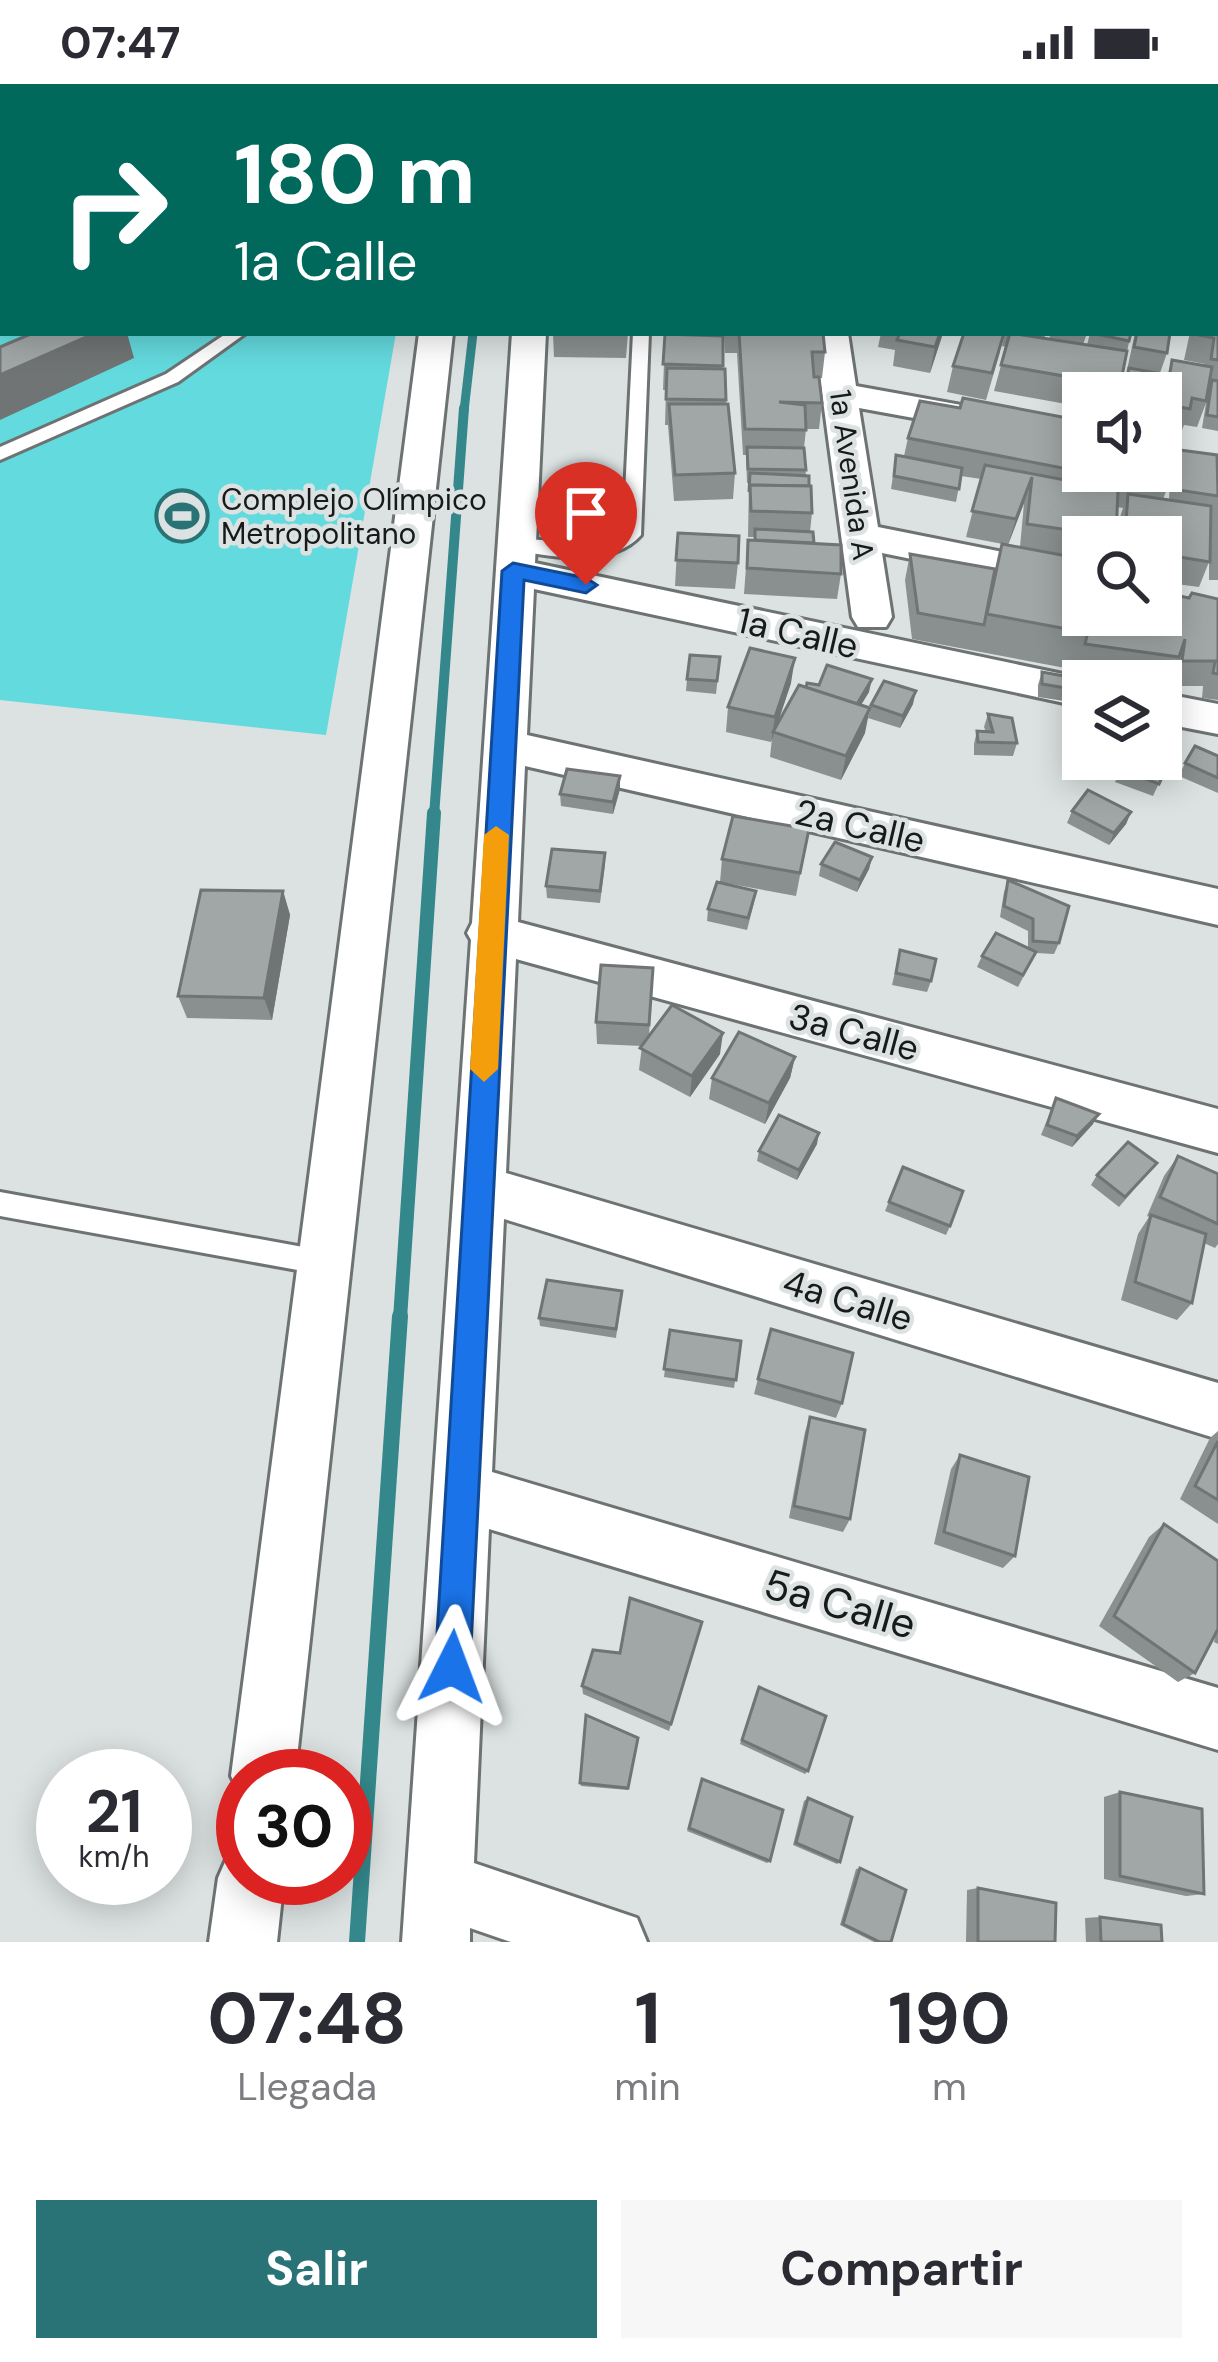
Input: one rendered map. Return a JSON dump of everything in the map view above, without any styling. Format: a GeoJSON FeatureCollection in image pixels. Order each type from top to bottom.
{"type":"FeatureCollection","features":[{"type":"Feature","properties":{"kind":"street"},"geometry":{"type":"LineString","coordinates":[[266,1749],[436,336]]}},
{"type":"Feature","properties":{"kind":"street"},"geometry":{"type":"LineString","coordinates":[[529,336],[490,933],[438,1914],[613,1942]]}},
{"type":"Feature","properties":{"kind":"street","name":"1a Avenida A"},"geometry":{"type":"LineString","coordinates":[[831,336],[872,617]]}},
{"type":"Feature","properties":{"kind":"street"},"geometry":{"type":"LineString","coordinates":[[841,394],[1062,434]]}},
{"type":"Feature","properties":{"kind":"street"},"geometry":{"type":"LineString","coordinates":[[862,536],[1062,577]]}},
{"type":"Feature","properties":{"kind":"street","name":"1a Calle"},"geometry":{"type":"LineString","coordinates":[[514,557],[1062,687]]}},
{"type":"Feature","properties":{"kind":"street"},"geometry":{"type":"LineString","coordinates":[[1182,712],[1218,719]]}},
{"type":"Feature","properties":{"kind":"street","name":"2a Calle"},"geometry":{"type":"LineString","coordinates":[[502,746],[1218,908]]}},
{"type":"Feature","properties":{"kind":"street","name":"3a Calle"},"geometry":{"type":"LineString","coordinates":[[490,933],[1218,1131]]}},
{"type":"Feature","properties":{"kind":"street","name":"4a Calle"},"geometry":{"type":"LineString","coordinates":[[478,1187],[1218,1411]]}},
{"type":"Feature","properties":{"kind":"street","name":"5a Calle"},"geometry":{"type":"LineString","coordinates":[[462,1492],[1218,1719]]}},
{"type":"Feature","properties":{"kind":"street"},"geometry":{"type":"LineString","coordinates":[[244,1942],[248,1905]]}},
{"type":"Feature","properties":{"kind":"lane"},"geometry":{"type":"LineString","coordinates":[[0,454],[172,378],[234,336]]}},
{"type":"Feature","properties":{"kind":"lane"},"geometry":{"type":"LineString","coordinates":[[514,557],[622,547],[632,535],[641,336]]}},
{"type":"Feature","properties":{"kind":"lane"},"geometry":{"type":"LineString","coordinates":[[0,1204],[325,1263]]}},
{"type":"Feature","properties":{"kind":"shaded area","name":"Complejo Olímpico Metropolitano"},"geometry":{"type":"Polygon","coordinates":[[[0,336],[395,336],[326,735],[0,700],[0,336]]]}},
{"type":"Feature","properties":{"kind":"building"},"geometry":{"type":"Polygon","coordinates":[[[26,336],[88,336],[0,375],[0,347],[26,336]]]}},
{"type":"Feature","properties":{"kind":"building"},"geometry":{"type":"Polygon","coordinates":[[[665,336],[723,336],[723,366],[663,364],[665,336]]]}},
{"type":"Feature","properties":{"kind":"building"},"geometry":{"type":"Polygon","coordinates":[[[739,336],[823,336],[825,352],[812,352],[822,403],[779,402],[805,405],[806,430],[745,429],[739,336]]]}},
{"type":"Feature","properties":{"kind":"building"},"geometry":{"type":"Polygon","coordinates":[[[899,336],[939,336],[935,347],[897,340],[899,336]]]}},
{"type":"Feature","properties":{"kind":"building"},"geometry":{"type":"Polygon","coordinates":[[[963,336],[1003,336],[992,373],[953,366],[963,336]]]}},
{"type":"Feature","properties":{"kind":"building"},"geometry":{"type":"Polygon","coordinates":[[[1009,336],[1127,351],[1123,372],[1062,372],[1062,376],[1001,365],[1009,336]]]}},
{"type":"Feature","properties":{"kind":"building"},"geometry":{"type":"Polygon","coordinates":[[[1136,336],[1170,336],[1167,353],[1134,347],[1136,336]]]}},
{"type":"Feature","properties":{"kind":"building"},"geometry":{"type":"Polygon","coordinates":[[[1204,336],[1218,336],[1218,360],[1211,359],[1214,338],[1204,336]]]}},
{"type":"Feature","properties":{"kind":"building"},"geometry":{"type":"Polygon","coordinates":[[[1172,360],[1212,367],[1206,401],[1192,398],[1190,409],[1182,407],[1182,372],[1170,372],[1172,360]]]}},
{"type":"Feature","properties":{"kind":"building"},"geometry":{"type":"Polygon","coordinates":[[[667,368],[725,369],[726,400],[666,399],[667,368]]]}},
{"type":"Feature","properties":{"kind":"building"},"geometry":{"type":"Polygon","coordinates":[[[1212,380],[1218,381],[1218,417],[1207,415],[1212,380]]]}},
{"type":"Feature","properties":{"kind":"building"},"geometry":{"type":"Polygon","coordinates":[[[963,398],[1062,417],[1062,468],[908,438],[920,401],[960,408],[963,398]]]}},
{"type":"Feature","properties":{"kind":"building"},"geometry":{"type":"Polygon","coordinates":[[[669,404],[728,404],[735,473],[675,475],[669,404]]]}},
{"type":"Feature","properties":{"kind":"building"},"geometry":{"type":"Polygon","coordinates":[[[747,447],[804,448],[806,470],[748,469],[747,447]]]}},
{"type":"Feature","properties":{"kind":"building"},"geometry":{"type":"Polygon","coordinates":[[[1182,450],[1217,455],[1218,496],[1182,491],[1182,450]]]}},
{"type":"Feature","properties":{"kind":"building"},"geometry":{"type":"Polygon","coordinates":[[[896,455],[962,468],[959,489],[894,476],[896,455]]]}},
{"type":"Feature","properties":{"kind":"building"},"geometry":{"type":"Polygon","coordinates":[[[985,465],[1062,479],[1062,492],[1118,492],[1117,516],[1062,516],[1062,529],[1027,524],[1032,477],[1016,519],[972,511],[985,465]]]}},
{"type":"Feature","properties":{"kind":"building"},"geometry":{"type":"Polygon","coordinates":[[[750,473],[809,476],[809,486],[750,485],[749,492],[750,473]]]}},
{"type":"Feature","properties":{"kind":"building"},"geometry":{"type":"Polygon","coordinates":[[[750,485],[811,486],[812,513],[751,511],[750,485]]]}},
{"type":"Feature","properties":{"kind":"building"},"geometry":{"type":"Polygon","coordinates":[[[1128,494],[1211,506],[1210,562],[1182,557],[1182,516],[1126,516],[1128,494]]]}},
{"type":"Feature","properties":{"kind":"building"},"geometry":{"type":"Polygon","coordinates":[[[755,529],[813,532],[814,543],[755,540],[755,529]]]}},
{"type":"Feature","properties":{"kind":"building"},"geometry":{"type":"Polygon","coordinates":[[[678,533],[739,536],[738,563],[676,560],[678,533]]]}},
{"type":"Feature","properties":{"kind":"building"},"geometry":{"type":"Polygon","coordinates":[[[748,540],[841,545],[841,574],[747,568],[748,540]]]}},
{"type":"Feature","properties":{"kind":"building"},"geometry":{"type":"Polygon","coordinates":[[[1002,544],[1062,555],[1062,628],[987,614],[1002,544]]]}},
{"type":"Feature","properties":{"kind":"building"},"geometry":{"type":"Polygon","coordinates":[[[910,554],[995,569],[984,625],[918,613],[910,554]]]}},
{"type":"Feature","properties":{"kind":"building"},"geometry":{"type":"Polygon","coordinates":[[[1192,593],[1218,599],[1218,674],[1213,673],[1215,661],[1182,661],[1185,639],[1179,657],[1085,644],[1087,636],[1182,636],[1182,596],[1189,598],[1192,593]]]}},
{"type":"Feature","properties":{"kind":"building"},"geometry":{"type":"Polygon","coordinates":[[[750,648],[795,658],[775,717],[728,707],[750,648]]]}},
{"type":"Feature","properties":{"kind":"building"},"geometry":{"type":"Polygon","coordinates":[[[690,655],[720,657],[717,681],[687,679],[690,655]]]}},
{"type":"Feature","properties":{"kind":"building"},"geometry":{"type":"Polygon","coordinates":[[[827,665],[872,679],[857,704],[806,688],[807,683],[819,685],[827,665]]]}},
{"type":"Feature","properties":{"kind":"building"},"geometry":{"type":"Polygon","coordinates":[[[1042,672],[1062,676],[1062,687],[1042,684],[1042,672]]]}},
{"type":"Feature","properties":{"kind":"building"},"geometry":{"type":"Polygon","coordinates":[[[884,681],[916,691],[903,716],[871,705],[884,681]]]}},
{"type":"Feature","properties":{"kind":"building"},"geometry":{"type":"Polygon","coordinates":[[[799,685],[870,708],[846,756],[773,732],[799,685]]]}},
{"type":"Feature","properties":{"kind":"building"},"geometry":{"type":"Polygon","coordinates":[[[988,714],[1012,718],[1017,743],[978,742],[977,731],[993,732],[988,714]]]}},
{"type":"Feature","properties":{"kind":"building"},"geometry":{"type":"Polygon","coordinates":[[[1195,746],[1218,756],[1218,778],[1185,763],[1195,746]]]}},
{"type":"Feature","properties":{"kind":"building"},"geometry":{"type":"Polygon","coordinates":[[[567,769],[620,776],[613,802],[560,794],[567,769]]]}},
{"type":"Feature","properties":{"kind":"building"},"geometry":{"type":"Polygon","coordinates":[[[1088,790],[1131,812],[1114,833],[1072,811],[1088,790]]]}},
{"type":"Feature","properties":{"kind":"building"},"geometry":{"type":"Polygon","coordinates":[[[733,816],[809,829],[800,873],[722,859],[733,816]]]}},
{"type":"Feature","properties":{"kind":"building"},"geometry":{"type":"Polygon","coordinates":[[[835,842],[872,857],[860,880],[821,864],[835,842]]]}},
{"type":"Feature","properties":{"kind":"building"},"geometry":{"type":"Polygon","coordinates":[[[552,849],[605,853],[600,891],[546,886],[552,849]]]}},
{"type":"Feature","properties":{"kind":"building"},"geometry":{"type":"Polygon","coordinates":[[[1008,880],[1069,906],[1059,943],[1033,941],[1033,919],[1004,906],[1008,880]]]}},
{"type":"Feature","properties":{"kind":"building"},"geometry":{"type":"Polygon","coordinates":[[[717,882],[756,891],[748,918],[708,909],[717,882]]]}},
{"type":"Feature","properties":{"kind":"building"},"geometry":{"type":"Polygon","coordinates":[[[201,890],[283,891],[264,998],[178,996],[201,890]]]}},
{"type":"Feature","properties":{"kind":"building"},"geometry":{"type":"Polygon","coordinates":[[[996,933],[1036,952],[1023,975],[982,956],[996,933]]]}},
{"type":"Feature","properties":{"kind":"building"},"geometry":{"type":"Polygon","coordinates":[[[900,950],[936,959],[931,981],[896,973],[900,950]]]}},
{"type":"Feature","properties":{"kind":"building"},"geometry":{"type":"Polygon","coordinates":[[[601,965],[653,968],[649,1025],[596,1022],[601,965]]]}},
{"type":"Feature","properties":{"kind":"building"},"geometry":{"type":"Polygon","coordinates":[[[672,1005],[723,1033],[692,1076],[640,1048],[672,1005]]]}},
{"type":"Feature","properties":{"kind":"building"},"geometry":{"type":"Polygon","coordinates":[[[739,1032],[795,1057],[769,1103],[712,1078],[739,1032]]]}},
{"type":"Feature","properties":{"kind":"building"},"geometry":{"type":"Polygon","coordinates":[[[1056,1098],[1099,1114],[1077,1136],[1047,1125],[1056,1098]]]}},
{"type":"Feature","properties":{"kind":"building"},"geometry":{"type":"Polygon","coordinates":[[[779,1115],[819,1133],[799,1170],[759,1151],[779,1115]]]}},
{"type":"Feature","properties":{"kind":"building"},"geometry":{"type":"Polygon","coordinates":[[[1128,1142],[1157,1163],[1125,1197],[1097,1175],[1128,1142]]]}},
{"type":"Feature","properties":{"kind":"building"},"geometry":{"type":"Polygon","coordinates":[[[1178,1156],[1218,1174],[1218,1224],[1160,1197],[1178,1156]]]}},
{"type":"Feature","properties":{"kind":"building"},"geometry":{"type":"Polygon","coordinates":[[[903,1167],[963,1191],[950,1226],[889,1202],[903,1167]]]}},
{"type":"Feature","properties":{"kind":"building"},"geometry":{"type":"Polygon","coordinates":[[[1151,1215],[1206,1234],[1192,1303],[1135,1282],[1151,1215]]]}},
{"type":"Feature","properties":{"kind":"building"},"geometry":{"type":"Polygon","coordinates":[[[547,1280],[622,1291],[616,1329],[539,1318],[547,1280]]]}},
{"type":"Feature","properties":{"kind":"building"},"geometry":{"type":"Polygon","coordinates":[[[771,1329],[853,1353],[842,1403],[758,1379],[771,1329]]]}},
{"type":"Feature","properties":{"kind":"building"},"geometry":{"type":"Polygon","coordinates":[[[670,1330],[741,1341],[736,1380],[664,1369],[670,1330]]]}},
{"type":"Feature","properties":{"kind":"building"},"geometry":{"type":"Polygon","coordinates":[[[810,1417],[865,1430],[850,1519],[794,1506],[810,1417]]]}},
{"type":"Feature","properties":{"kind":"building"},"geometry":{"type":"Polygon","coordinates":[[[1218,1441],[1218,1500],[1195,1486],[1218,1441]]]}},
{"type":"Feature","properties":{"kind":"building"},"geometry":{"type":"Polygon","coordinates":[[[960,1455],[1029,1477],[1015,1556],[944,1532],[960,1455]]]}},
{"type":"Feature","properties":{"kind":"building"},"geometry":{"type":"Polygon","coordinates":[[[1164,1524],[1218,1561],[1218,1629],[1195,1673],[1114,1616],[1164,1524]]]}},
{"type":"Feature","properties":{"kind":"building"},"geometry":{"type":"Polygon","coordinates":[[[630,1598],[702,1622],[671,1724],[582,1686],[593,1650],[620,1653],[630,1598]]]}},
{"type":"Feature","properties":{"kind":"building"},"geometry":{"type":"Polygon","coordinates":[[[759,1687],[826,1716],[808,1771],[742,1740],[759,1687]]]}},
{"type":"Feature","properties":{"kind":"building"},"geometry":{"type":"Polygon","coordinates":[[[586,1715],[638,1738],[628,1788],[580,1783],[586,1715]]]}},
{"type":"Feature","properties":{"kind":"building"},"geometry":{"type":"Polygon","coordinates":[[[702,1779],[783,1810],[770,1861],[689,1828],[702,1779]]]}},
{"type":"Feature","properties":{"kind":"building"},"geometry":{"type":"Polygon","coordinates":[[[1120,1792],[1202,1809],[1204,1894],[1120,1876],[1120,1792]]]}},
{"type":"Feature","properties":{"kind":"building"},"geometry":{"type":"Polygon","coordinates":[[[808,1798],[852,1817],[840,1862],[796,1843],[808,1798]]]}},
{"type":"Feature","properties":{"kind":"building"},"geometry":{"type":"Polygon","coordinates":[[[860,1868],[906,1890],[891,1942],[880,1942],[843,1924],[860,1868]]]}},
{"type":"Feature","properties":{"kind":"building"},"geometry":{"type":"Polygon","coordinates":[[[978,1888],[1056,1903],[1055,1942],[978,1942],[978,1888]]]}},
{"type":"Feature","properties":{"kind":"building"},"geometry":{"type":"Polygon","coordinates":[[[1100,1917],[1161,1925],[1162,1942],[1101,1942],[1100,1917]]]}},
{"type":"Feature","properties":{"kind":"waterway"},"geometry":{"type":"LineString","coordinates":[[464,411],[473,336]]}},
{"type":"Feature","properties":{"kind":"waterway"},"geometry":{"type":"LineString","coordinates":[[434,816],[464,408]]}},
{"type":"Feature","properties":{"kind":"waterway"},"geometry":{"type":"LineString","coordinates":[[400,1319],[434,813]]}},
{"type":"Feature","properties":{"kind":"waterway"},"geometry":{"type":"LineString","coordinates":[[357,1942],[400,1316]]}},
{"type":"Feature","properties":{"kind":"slow traffic"},"geometry":{"type":"LineString","coordinates":[[484,1069],[496,835]]}},
{"type":"Feature","properties":{"kind":"place","name":"Complejo Olímpico Metropolitano"},"geometry":{"type":"Point","coordinates":[182,516]}},
{"type":"Feature","properties":{"kind":"route"},"geometry":{"type":"LineString","coordinates":[[452,1667],[513,571],[586,585]]}}]}
